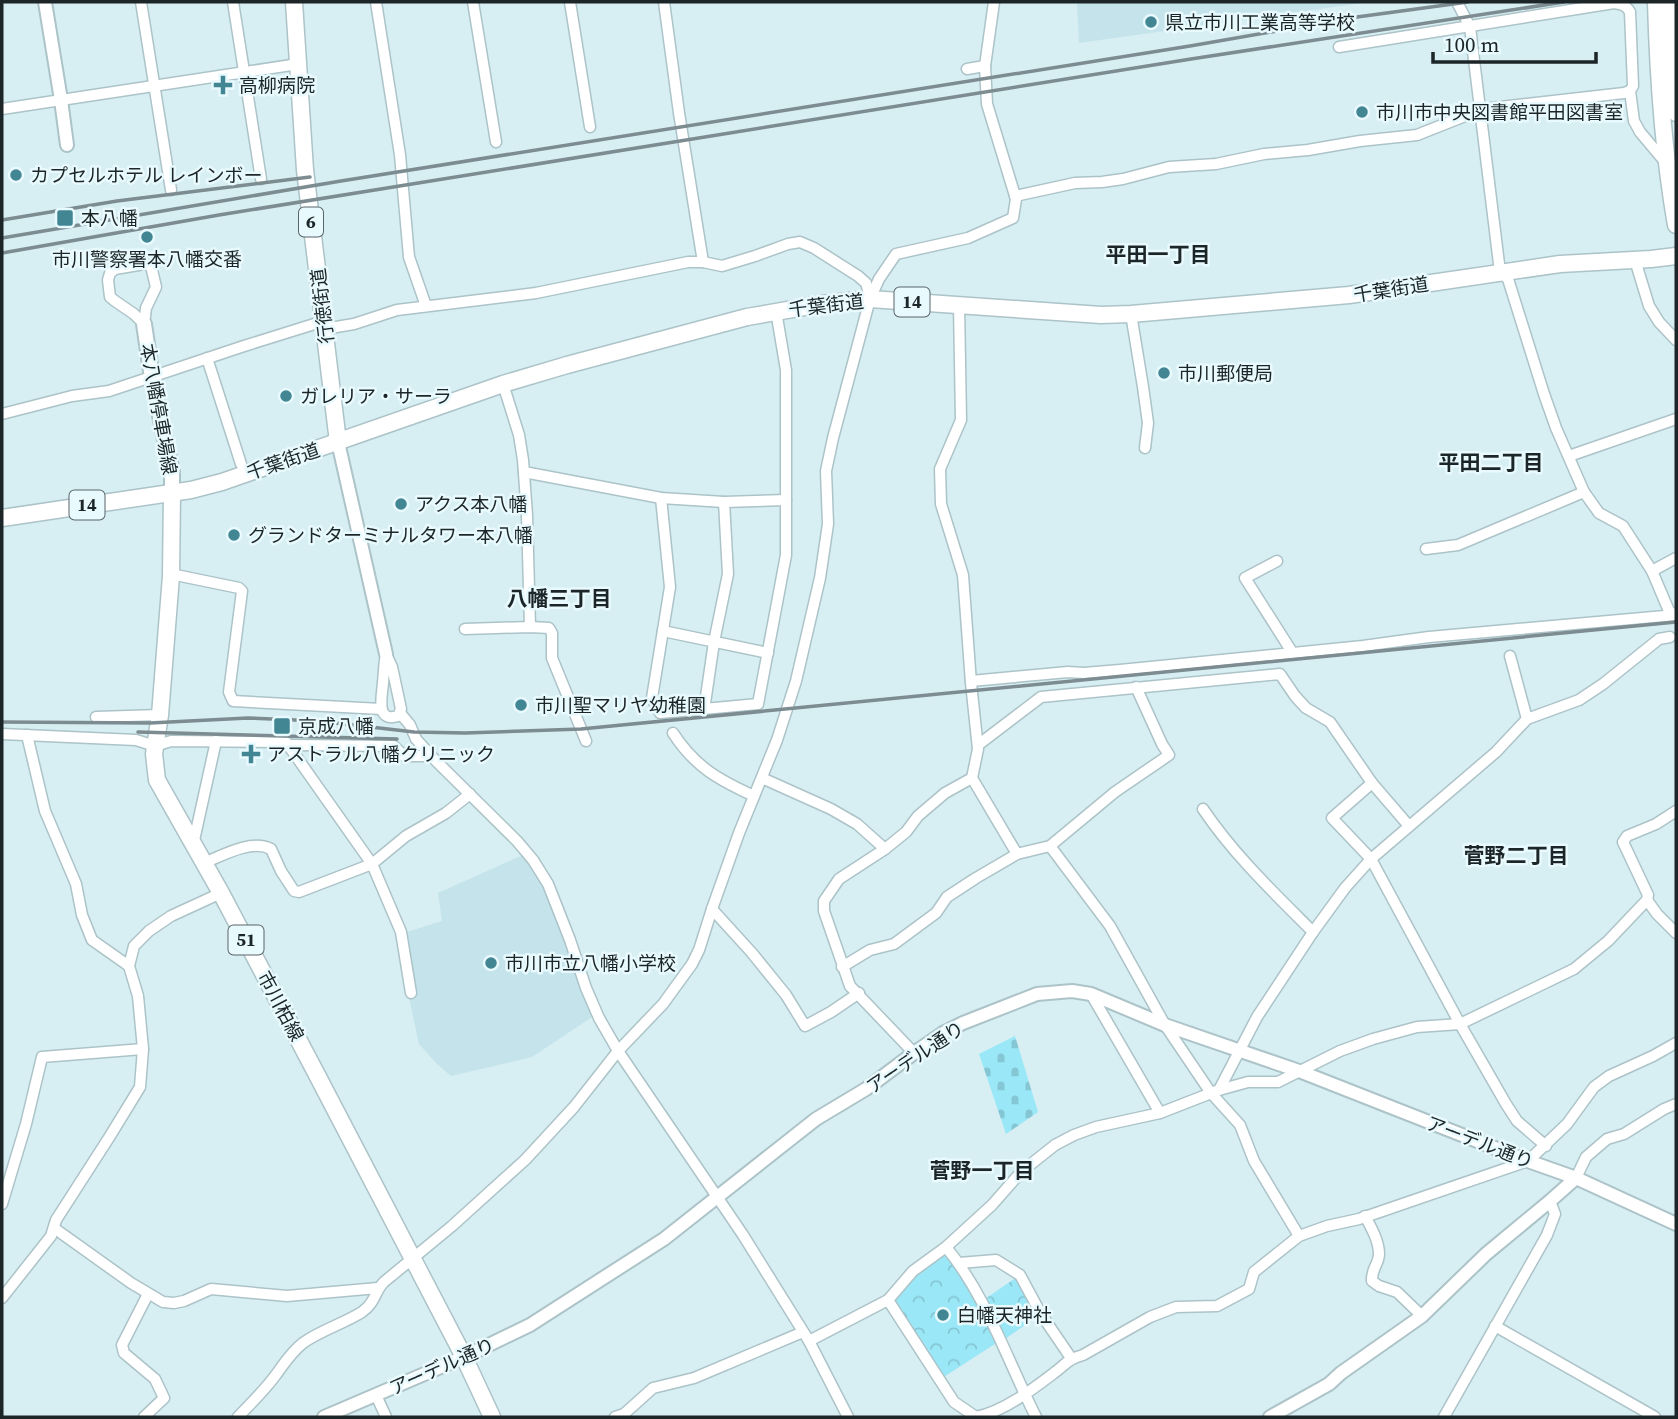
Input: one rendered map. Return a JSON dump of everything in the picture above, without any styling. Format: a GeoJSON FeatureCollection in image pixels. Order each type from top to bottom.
{"type":"FeatureCollection","features":[{"type":"Feature","properties":{"kind":"main road","name":"行徳街道"},"geometry":{"type":"LineString","coordinates":[[294,2],[305,170],[338,442]]}},
{"type":"Feature","properties":{"kind":"main road"},"geometry":{"type":"LineString","coordinates":[[1656,2],[1660,89],[1676,225]]}},
{"type":"Feature","properties":{"kind":"main road"},"geometry":{"type":"LineString","coordinates":[[1667,2],[1676,113]]}},
{"type":"Feature","properties":{"kind":"main road","name":"千葉街道"},"geometry":{"type":"LineString","coordinates":[[2,518],[172,493],[222,482],[503,384],[776,311],[870,299],[1101,315],[1130,314],[1349,295],[1560,264],[1676,256]]}},
{"type":"Feature","properties":{"kind":"main road","name":"本八幡停車場線"},"geometry":{"type":"LineString","coordinates":[[144,324],[152,378],[172,472],[172,493]]}},
{"type":"Feature","properties":{"kind":"main road","name":"市川柏線"},"geometry":{"type":"LineString","coordinates":[[172,493],[171,574],[160,715],[155,746],[157,780],[221,893],[464,1357],[492,1417]]}},
{"type":"Feature","properties":{"kind":"street"},"geometry":{"type":"LineString","coordinates":[[45,2],[67,145]]}},
{"type":"Feature","properties":{"kind":"street"},"geometry":{"type":"LineString","coordinates":[[141,2],[171,190]]}},
{"type":"Feature","properties":{"kind":"street"},"geometry":{"type":"LineString","coordinates":[[233,2],[261,178]]}},
{"type":"Feature","properties":{"kind":"street"},"geometry":{"type":"LineString","coordinates":[[376,2],[400,155],[409,257],[426,306]]}},
{"type":"Feature","properties":{"kind":"street"},"geometry":{"type":"LineString","coordinates":[[473,2],[496,142]]}},
{"type":"Feature","properties":{"kind":"street"},"geometry":{"type":"LineString","coordinates":[[570,2],[590,127]]}},
{"type":"Feature","properties":{"kind":"street"},"geometry":{"type":"LineString","coordinates":[[664,2],[703,262]]}},
{"type":"Feature","properties":{"kind":"street"},"geometry":{"type":"LineString","coordinates":[[54,1228],[163,1302],[184,1301],[211,1289],[287,1296],[378,1288],[525,1160],[574,1107],[618,1051],[663,1004],[699,950],[777,740],[796,681],[820,578],[828,524],[826,471],[870,299],[879,279],[896,254],[968,238],[1013,218],[1015,196],[987,104],[985,66],[994,2]]}},
{"type":"Feature","properties":{"kind":"street"},"geometry":{"type":"LineString","coordinates":[[1457,2],[1470,27],[1500,272],[1508,279],[1544,394],[1584,492],[1599,513],[1623,526],[1652,571],[1669,611],[1676,615]]}},
{"type":"Feature","properties":{"kind":"street"},"geometry":{"type":"LineString","coordinates":[[1339,47],[1614,3],[1622,4],[1630,12],[1633,86],[1630,91],[1634,121],[1667,165]]}},
{"type":"Feature","properties":{"kind":"street"},"geometry":{"type":"LineString","coordinates":[[2,109],[298,64]]}},
{"type":"Feature","properties":{"kind":"street"},"geometry":{"type":"LineString","coordinates":[[967,69],[985,66]]}},
{"type":"Feature","properties":{"kind":"street"},"geometry":{"type":"LineString","coordinates":[[1015,196],[1075,183],[1123,179],[1170,167],[1216,164],[1264,153],[1308,150],[1417,135],[1491,108],[1630,91]]}},
{"type":"Feature","properties":{"kind":"street"},"geometry":{"type":"LineString","coordinates":[[2,414],[72,396],[109,391],[207,358],[324,325],[354,324],[397,310],[536,293],[688,262],[722,266],[800,242],[858,276],[866,283],[870,299]]}},
{"type":"Feature","properties":{"kind":"street"},"geometry":{"type":"LineString","coordinates":[[1635,260],[1649,306],[1676,340]]}},
{"type":"Feature","properties":{"kind":"street"},"geometry":{"type":"LineString","coordinates":[[144,264],[151,266],[156,287],[146,308],[144,324],[110,297],[108,280],[115,269],[144,264]]}},
{"type":"Feature","properties":{"kind":"street"},"geometry":{"type":"LineString","coordinates":[[959,305],[961,420],[940,470],[941,504],[963,575],[978,745],[972,778],[1017,854]]}},
{"type":"Feature","properties":{"kind":"street"},"geometry":{"type":"LineString","coordinates":[[661,498],[670,587],[652,698],[660,713],[758,704],[786,555],[786,370],[776,311]]}},
{"type":"Feature","properties":{"kind":"street"},"geometry":{"type":"LineString","coordinates":[[1130,314],[1148,423],[1145,448]]}},
{"type":"Feature","properties":{"kind":"street"},"geometry":{"type":"LineString","coordinates":[[207,358],[241,464]]}},
{"type":"Feature","properties":{"kind":"street"},"geometry":{"type":"LineString","coordinates":[[503,384],[519,435],[524,472],[530,627]]}},
{"type":"Feature","properties":{"kind":"street"},"geometry":{"type":"LineString","coordinates":[[1569,456],[1676,419]]}},
{"type":"Feature","properties":{"kind":"street"},"geometry":{"type":"LineString","coordinates":[[338,442],[401,709],[398,716],[392,718],[387,717],[381,709],[386,653]]}},
{"type":"Feature","properties":{"kind":"street"},"geometry":{"type":"LineString","coordinates":[[524,472],[661,498],[724,502],[786,500]]}},
{"type":"Feature","properties":{"kind":"street"},"geometry":{"type":"LineString","coordinates":[[1426,549],[1458,545],[1584,492]]}},
{"type":"Feature","properties":{"kind":"street"},"geometry":{"type":"LineString","coordinates":[[704,709],[728,573],[724,502]]}},
{"type":"Feature","properties":{"kind":"street"},"geometry":{"type":"LineString","coordinates":[[1652,571],[1676,558]]}},
{"type":"Feature","properties":{"kind":"street"},"geometry":{"type":"LineString","coordinates":[[1277,561],[1245,578],[1292,652]]}},
{"type":"Feature","properties":{"kind":"street"},"geometry":{"type":"LineString","coordinates":[[171,574],[239,588],[242,591],[229,692],[233,701],[381,709]]}},
{"type":"Feature","properties":{"kind":"street"},"geometry":{"type":"LineString","coordinates":[[971,681],[1068,672],[1084,673],[1363,646],[1429,637],[1676,615]]}},
{"type":"Feature","properties":{"kind":"street"},"geometry":{"type":"LineString","coordinates":[[1215,1091],[1257,1017],[1313,932],[1345,888],[1371,859],[1496,752],[1527,719],[1578,700],[1603,684],[1659,639],[1673,640],[1676,615]]}},
{"type":"Feature","properties":{"kind":"street"},"geometry":{"type":"LineString","coordinates":[[465,629],[549,628],[552,633],[552,658],[586,741]]}},
{"type":"Feature","properties":{"kind":"street"},"geometry":{"type":"LineString","coordinates":[[663,631],[768,653]]}},
{"type":"Feature","properties":{"kind":"street"},"geometry":{"type":"LineString","coordinates":[[1510,656],[1527,719]]}},
{"type":"Feature","properties":{"kind":"street"},"geometry":{"type":"LineString","coordinates":[[978,745],[1041,697],[1280,674],[1306,708],[1330,722],[1371,783],[1409,826]]}},
{"type":"Feature","properties":{"kind":"street"},"geometry":{"type":"LineString","coordinates":[[842,967],[870,950],[894,944],[936,913],[947,897],[1017,854],[1050,846],[1115,792],[1169,755],[1136,687]]}},
{"type":"Feature","properties":{"kind":"street"},"geometry":{"type":"LineString","coordinates":[[400,713],[410,725],[416,739],[431,756],[533,860],[548,884],[599,1018],[806,1336],[848,1417]]}},
{"type":"Feature","properties":{"kind":"street"},"geometry":{"type":"LineString","coordinates":[[96,717],[160,715]]}},
{"type":"Feature","properties":{"kind":"street"},"geometry":{"type":"LineString","coordinates":[[673,733],[695,761],[729,785],[754,796]]}},
{"type":"Feature","properties":{"kind":"street"},"geometry":{"type":"LineString","coordinates":[[2,734],[136,740],[155,746],[171,741],[286,742],[372,864],[401,932],[411,993]]}},
{"type":"Feature","properties":{"kind":"street"},"geometry":{"type":"LineString","coordinates":[[27,735],[45,811],[76,884],[82,915],[92,940],[129,966]]}},
{"type":"Feature","properties":{"kind":"street"},"geometry":{"type":"LineString","coordinates":[[193,845],[216,741]]}},
{"type":"Feature","properties":{"kind":"street"},"geometry":{"type":"LineString","coordinates":[[290,745],[394,746],[404,756],[431,756]]}},
{"type":"Feature","properties":{"kind":"street"},"geometry":{"type":"LineString","coordinates":[[762,778],[831,809],[857,824],[885,849]]}},
{"type":"Feature","properties":{"kind":"street"},"geometry":{"type":"LineString","coordinates":[[914,1053],[850,986],[824,911],[824,901],[839,879],[885,849],[946,793],[972,778]]}},
{"type":"Feature","properties":{"kind":"street"},"geometry":{"type":"LineString","coordinates":[[1371,783],[1332,818],[1371,859],[1460,1024],[1517,1121],[1546,1146]]}},
{"type":"Feature","properties":{"kind":"street"},"geometry":{"type":"LineString","coordinates":[[204,863],[252,846],[268,846],[281,872],[294,891],[299,892],[372,864],[406,836],[446,813],[470,794]]}},
{"type":"Feature","properties":{"kind":"street"},"geometry":{"type":"LineString","coordinates":[[1203,809],[1219,833],[1313,932]]}},
{"type":"Feature","properties":{"kind":"street"},"geometry":{"type":"LineString","coordinates":[[615,1417],[624,1414],[653,1388],[694,1378],[806,1336],[888,1300],[916,1268],[946,1247],[992,1205],[1021,1172],[1055,1145],[1074,1135],[1096,1127],[1160,1113],[1215,1091],[1248,1082],[1278,1082],[1340,1051],[1373,1039],[1416,1027],[1460,1024],[1574,969],[1608,941],[1647,900],[1648,895],[1623,842],[1628,836],[1656,824],[1676,811]]}},
{"type":"Feature","properties":{"kind":"street"},"geometry":{"type":"LineString","coordinates":[[1050,846],[1110,926],[1166,1025],[1240,1125],[1254,1161],[1299,1236]]}},
{"type":"Feature","properties":{"kind":"street"},"geometry":{"type":"LineString","coordinates":[[2,1297],[51,1236],[56,1220],[140,1087],[142,1049],[138,996],[129,966],[134,946],[170,916],[221,893]]}},
{"type":"Feature","properties":{"kind":"street"},"geometry":{"type":"LineString","coordinates":[[1647,900],[1676,933]]}},
{"type":"Feature","properties":{"kind":"street"},"geometry":{"type":"LineString","coordinates":[[712,909],[786,995],[805,1026],[859,993]]}},
{"type":"Feature","properties":{"kind":"street","name":"アーデル通り"},"geometry":{"type":"LineString","coordinates":[[324,1417],[512,1335],[554,1311],[664,1239],[816,1119],[866,1089],[943,1033],[1037,994],[1072,991],[1091,994],[1166,1025],[1299,1071],[1576,1178],[1676,1224]]}},
{"type":"Feature","properties":{"kind":"street"},"geometry":{"type":"LineString","coordinates":[[1091,994],[1160,1113]]}},
{"type":"Feature","properties":{"kind":"street"},"geometry":{"type":"LineString","coordinates":[[888,1300],[954,1402],[976,1417],[987,1415],[1024,1395],[1071,1358],[1083,1355],[1150,1317],[1176,1307],[1217,1307],[1238,1296],[1249,1289],[1254,1272],[1299,1236],[1528,1161],[1567,1124],[1594,1087],[1609,1076],[1676,1043]]}},
{"type":"Feature","properties":{"kind":"street"},"geometry":{"type":"LineString","coordinates":[[2,1203],[26,1124],[42,1058],[142,1049]]}},
{"type":"Feature","properties":{"kind":"street"},"geometry":{"type":"LineString","coordinates":[[1270,1417],[1329,1384],[1422,1316],[1486,1254],[1576,1178],[1586,1157],[1607,1139],[1624,1135],[1676,1104]]}},
{"type":"Feature","properties":{"kind":"street"},"geometry":{"type":"LineString","coordinates":[[1444,1417],[1547,1235],[1555,1214],[1550,1201]]}},
{"type":"Feature","properties":{"kind":"street"},"geometry":{"type":"LineString","coordinates":[[1365,1216],[1379,1251],[1372,1282],[1397,1292],[1422,1316]]}},
{"type":"Feature","properties":{"kind":"street"},"geometry":{"type":"LineString","coordinates":[[946,1247],[959,1263],[1002,1341],[1036,1417]]}},
{"type":"Feature","properties":{"kind":"street"},"geometry":{"type":"LineString","coordinates":[[959,1263],[996,1260],[1020,1275],[1041,1314],[1071,1358]]}},
{"type":"Feature","properties":{"kind":"street"},"geometry":{"type":"LineString","coordinates":[[238,1417],[274,1378],[291,1353],[303,1343],[362,1312],[371,1304],[378,1288]]}},
{"type":"Feature","properties":{"kind":"street"},"geometry":{"type":"LineString","coordinates":[[144,1417],[164,1398],[155,1379],[124,1353],[122,1345],[148,1294]]}},
{"type":"Feature","properties":{"kind":"street"},"geometry":{"type":"LineString","coordinates":[[1495,1326],[1655,1417]]}},
{"type":"Feature","properties":{"kind":"street"},"geometry":{"type":"LineString","coordinates":[[376,1395],[386,1417]]}},
{"type":"Feature","properties":{"kind":"shaded area","name":"県立市川工業高等学校"},"geometry":{"type":"Polygon","coordinates":[[[1077,2],[1369,2],[1079,43],[1077,2]]]}},
{"type":"Feature","properties":{"kind":"shaded area","name":"市川市立八幡小学校"},"geometry":{"type":"Polygon","coordinates":[[[523,855],[546,893],[592,1017],[532,1057],[451,1076],[419,1044],[409,997],[417,993],[404,933],[442,921],[438,893],[523,855]]]}},
{"type":"Feature","properties":{"kind":"green space"},"geometry":{"type":"Polygon","coordinates":[[[1015,1036],[1038,1112],[1006,1134],[979,1054],[1015,1036]]]}},
{"type":"Feature","properties":{"kind":"green space","name":"白幡天神社"},"geometry":{"type":"Polygon","coordinates":[[[946,1247],[982,1301],[1020,1275],[1041,1314],[939,1380],[888,1300],[946,1247]]]}},
{"type":"Feature","properties":{"kind":"railway"},"geometry":{"type":"LineString","coordinates":[[2,238],[1357,17],[1468,2]]}},
{"type":"Feature","properties":{"kind":"railway"},"geometry":{"type":"LineString","coordinates":[[2,253],[219,215],[1564,2]]}},
{"type":"Feature","properties":{"kind":"railway"},"geometry":{"type":"LineString","coordinates":[[2,220],[117,201],[310,177]]}},
{"type":"Feature","properties":{"kind":"railway"},"geometry":{"type":"LineString","coordinates":[[2,722],[150,723],[248,718],[318,721],[414,732],[581,729],[1676,622]]}},
{"type":"Feature","properties":{"kind":"railway"},"geometry":{"type":"LineString","coordinates":[[138,732],[397,739]]}},
{"type":"Feature","properties":{"kind":"place","name":"県立市川工業高等学校"},"geometry":{"type":"Point","coordinates":[1151,22]}},
{"type":"Feature","properties":{"kind":"place","name":"高柳病院"},"geometry":{"type":"Point","coordinates":[223,85]}},
{"type":"Feature","properties":{"kind":"place","name":"市川市中央図書館平田図書室"},"geometry":{"type":"Point","coordinates":[1362,112]}},
{"type":"Feature","properties":{"kind":"place","name":"カプセルホテル レインボー"},"geometry":{"type":"Point","coordinates":[16,175]}},
{"type":"Feature","properties":{"kind":"place","name":"本八幡"},"geometry":{"type":"Point","coordinates":[65,218]}},
{"type":"Feature","properties":{"kind":"place","name":"市川警察署本八幡交番"},"geometry":{"type":"Point","coordinates":[147,237]}},
{"type":"Feature","properties":{"kind":"place","name":"市川郵便局"},"geometry":{"type":"Point","coordinates":[1164,373]}},
{"type":"Feature","properties":{"kind":"place","name":"ガレリア・サーラ"},"geometry":{"type":"Point","coordinates":[286,396]}},
{"type":"Feature","properties":{"kind":"place","name":"アクス本八幡"},"geometry":{"type":"Point","coordinates":[401,504]}},
{"type":"Feature","properties":{"kind":"place","name":"グランドターミナルタワー本八幡"},"geometry":{"type":"Point","coordinates":[234,535]}},
{"type":"Feature","properties":{"kind":"place","name":"市川聖マリヤ幼稚園"},"geometry":{"type":"Point","coordinates":[521,705]}},
{"type":"Feature","properties":{"kind":"place","name":"京成八幡"},"geometry":{"type":"Point","coordinates":[282,726]}},
{"type":"Feature","properties":{"kind":"place","name":"アストラル八幡クリニック"},"geometry":{"type":"Point","coordinates":[251,754]}},
{"type":"Feature","properties":{"kind":"place","name":"市川市立八幡小学校"},"geometry":{"type":"Point","coordinates":[491,963]}},
{"type":"Feature","properties":{"kind":"place","name":"白幡天神社"},"geometry":{"type":"Point","coordinates":[943,1315]}},
{"type":"Feature","properties":{"kind":"district","name":"平田一丁目"},"geometry":{"type":"Point","coordinates":[1158,255]}},
{"type":"Feature","properties":{"kind":"district","name":"平田二丁目"},"geometry":{"type":"Point","coordinates":[1491,463]}},
{"type":"Feature","properties":{"kind":"district","name":"八幡三丁目"},"geometry":{"type":"Point","coordinates":[559,599]}},
{"type":"Feature","properties":{"kind":"district","name":"菅野二丁目"},"geometry":{"type":"Point","coordinates":[1516,856]}},
{"type":"Feature","properties":{"kind":"district","name":"菅野一丁目"},"geometry":{"type":"Point","coordinates":[982,1171]}}]}
